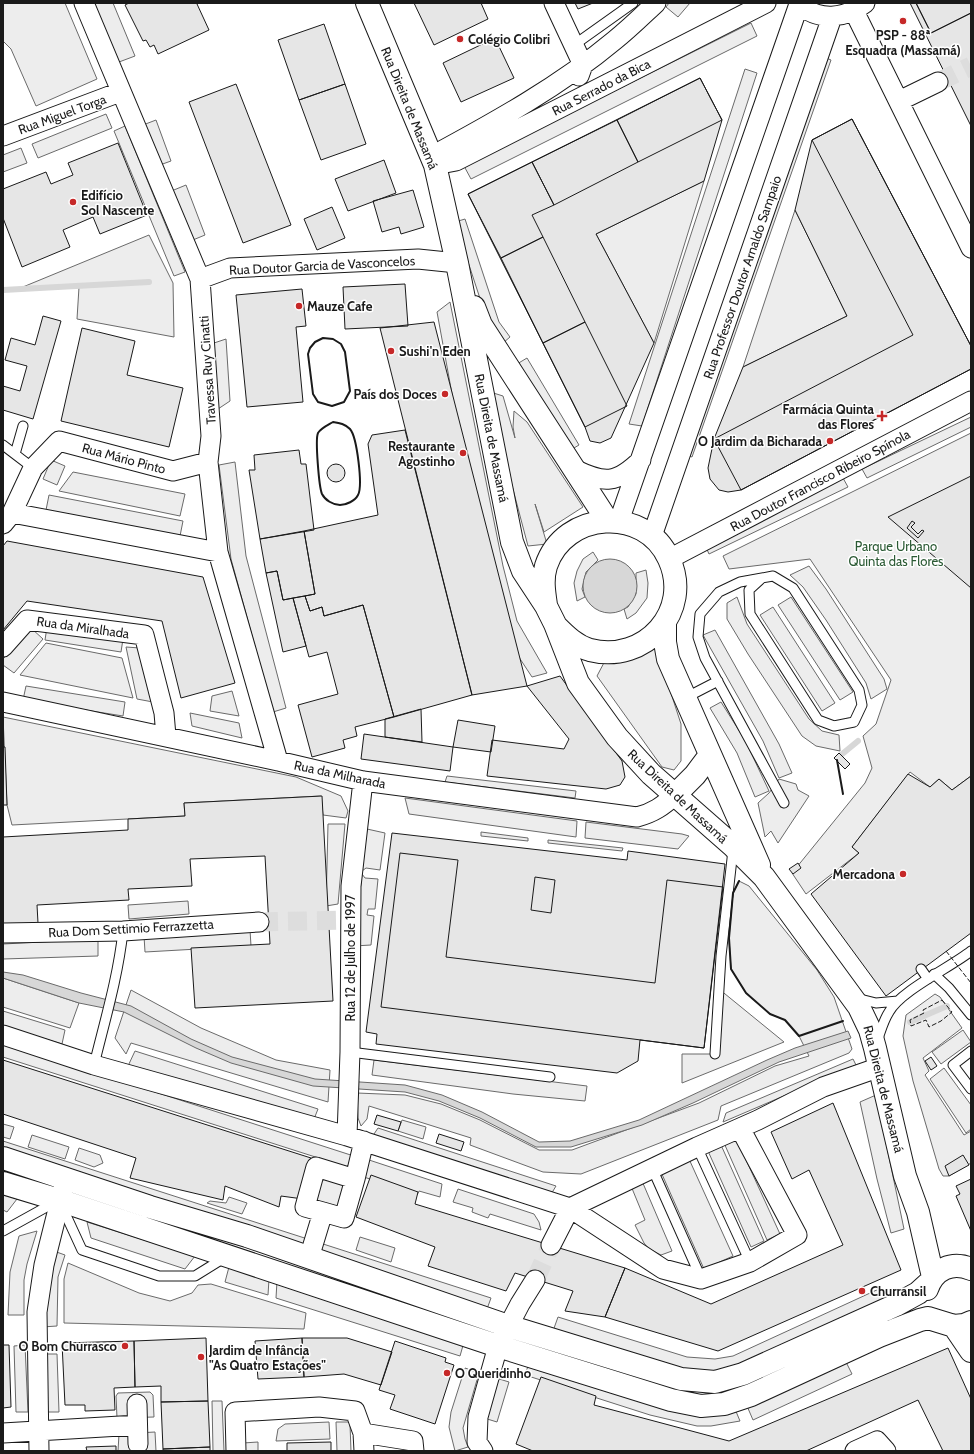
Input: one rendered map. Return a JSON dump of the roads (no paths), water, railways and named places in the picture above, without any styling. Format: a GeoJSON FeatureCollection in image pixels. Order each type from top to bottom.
{"type":"FeatureCollection","features":[{"type":"Feature","properties":{"kind":"main road","name":"Rua Direita de Massamá"},"geometry":{"type":"LineString","coordinates":[[367,3],[433,160],[457,263],[512,542],[523,571],[550,615],[570,640],[589,650],[610,653],[632,649],[650,639],[665,623],[674,603],[675,580],[669,559],[662,547],[652,536],[637,526],[613,521],[587,524],[570,533],[556,548],[546,566],[543,586],[550,615],[578,683],[617,737],[651,774],[733,846],[764,877],[865,1017],[877,1058],[905,1176],[918,1212],[931,1280],[926,1299],[928,1307],[955,1323],[971,1352]]}},
{"type":"Feature","properties":{"kind":"main road","name":"Rua Direita de Massamá"},"geometry":{"type":"LineString","coordinates":[[457,263],[481,324],[574,469],[613,521]]}},
{"type":"Feature","properties":{"kind":"main road","name":"Rua Direita de Massamá"},"geometry":{"type":"LineString","coordinates":[[665,623],[665,642],[668,659],[764,877]]}},
{"type":"Feature","properties":{"kind":"main road"},"geometry":{"type":"LineString","coordinates":[[675,795],[695,775],[710,755]]}},
{"type":"Feature","properties":{"kind":"main road"},"geometry":{"type":"LineString","coordinates":[[3,1158],[150,1207],[247,1236],[508,1326],[682,1379],[715,1382],[744,1374],[896,1305],[918,1293],[939,1271],[963,1267]]}},
{"type":"Feature","properties":{"kind":"main road"},"geometry":{"type":"LineString","coordinates":[[3,1184],[59,1200],[498,1346],[671,1400],[701,1406],[724,1404],[751,1395],[878,1336],[920,1320],[928,1318],[955,1323]]}},
{"type":"Feature","properties":{"kind":"main road","name":"Rua Direita de Massamá"},"geometry":{"type":"LineString","coordinates":[[918,1212],[939,1246],[963,1267]]}},
{"type":"Feature","properties":{"kind":"street"},"geometry":{"type":"LineString","coordinates":[[84,3],[120,92],[200,279]]}},
{"type":"Feature","properties":{"kind":"street"},"geometry":{"type":"LineString","coordinates":[[554,3],[583,64],[577,83],[578,97]]}},
{"type":"Feature","properties":{"kind":"street","name":"Rua Serrado da Bica"},"geometry":{"type":"LineString","coordinates":[[433,160],[583,64],[615,40],[656,3]]}},
{"type":"Feature","properties":{"kind":"street","name":"Rua Serrado da Bica"},"geometry":{"type":"LineString","coordinates":[[433,160],[456,161],[578,97],[766,3]]}},
{"type":"Feature","properties":{"kind":"street"},"geometry":{"type":"LineString","coordinates":[[613,521],[641,460],[799,4],[809,11],[832,17],[844,16],[860,7],[899,101],[970,242]]}},
{"type":"Feature","properties":{"kind":"street","name":"Rua Professor Doutor Arnaldo Sampaio"},"geometry":{"type":"LineString","coordinates":[[652,536],[832,17]]}},
{"type":"Feature","properties":{"kind":"street"},"geometry":{"type":"LineString","coordinates":[[899,101],[938,82]]}},
{"type":"Feature","properties":{"kind":"street","name":"Rua Miguel Torga"},"geometry":{"type":"LineString","coordinates":[[3,136],[120,92]]}},
{"type":"Feature","properties":{"kind":"street","name":"Rua Doutor Garcia de Vasconcelos"},"geometry":{"type":"LineString","coordinates":[[200,279],[230,268],[418,259],[457,263]]}},
{"type":"Feature","properties":{"kind":"street","name":"Travessa Ruy Cinatti"},"geometry":{"type":"LineString","coordinates":[[200,279],[211,436],[208,462]]}},
{"type":"Feature","properties":{"kind":"street","name":"Rua Doutor Francisco Ribeiro Spínola"},"geometry":{"type":"LineString","coordinates":[[669,559],[971,401]]}},
{"type":"Feature","properties":{"kind":"street","name":"Rua Mário Pinto"},"geometry":{"type":"LineString","coordinates":[[208,462],[173,471],[59,441],[33,468],[7,519],[218,552]]}},
{"type":"Feature","properties":{"kind":"street"},"geometry":{"type":"LineString","coordinates":[[574,469],[592,478],[609,480],[626,474],[641,460]]}},
{"type":"Feature","properties":{"kind":"street"},"geometry":{"type":"LineString","coordinates":[[208,462],[218,552],[278,761]]}},
{"type":"Feature","properties":{"kind":"street","name":"Rua da Miralhada"},"geometry":{"type":"LineString","coordinates":[[3,647],[27,620],[144,636],[164,713],[166,736]]}},
{"type":"Feature","properties":{"kind":"street","name":"Rua da Milharada"},"geometry":{"type":"LineString","coordinates":[[3,702],[166,736],[363,781],[637,817],[652,813],[675,795]]}},
{"type":"Feature","properties":{"kind":"street","name":"Rua 12 de Julho de 1997"},"geometry":{"type":"LineString","coordinates":[[323,1212],[344,1218],[355,1179],[356,1139],[350,1052],[351,886],[363,781]]}},
{"type":"Feature","properties":{"kind":"street","name":"Rua Dom Settimio Ferrazzetta"},"geometry":{"type":"LineString","coordinates":[[3,933],[123,931],[260,922]]}},
{"type":"Feature","properties":{"kind":"street"},"geometry":{"type":"LineString","coordinates":[[3,1035],[94,1064],[356,1139],[570,1208],[663,1269],[701,1279],[750,1262],[797,1235],[740,1128]]}},
{"type":"Feature","properties":{"kind":"street"},"geometry":{"type":"LineString","coordinates":[[551,1245],[570,1208],[652,1168],[740,1128],[823,1087],[877,1058]]}},
{"type":"Feature","properties":{"kind":"street"},"geometry":{"type":"LineString","coordinates":[[310,1258],[323,1212],[305,1207],[316,1168],[355,1179]]}},
{"type":"Feature","properties":{"kind":"street"},"geometry":{"type":"LineString","coordinates":[[39,1451],[37,1312],[44,1265],[59,1200],[66,1179]]}},
{"type":"Feature","properties":{"kind":"street"},"geometry":{"type":"LineString","coordinates":[[483,1451],[477,1442],[478,1417],[498,1346],[535,1280]]}},
{"type":"Feature","properties":{"kind":"street"},"geometry":{"type":"LineString","coordinates":[[3,1433],[38,1432],[138,1434],[137,1404]]}},
{"type":"Feature","properties":{"kind":"street"},"geometry":{"type":"LineString","coordinates":[[236,1451],[235,1412],[319,1407],[355,1411],[364,1442],[413,1441],[414,1451]]}},
{"type":"Feature","properties":{"kind":"street"},"geometry":{"type":"LineString","coordinates":[[855,1451],[877,1441],[886,1451]]}},
{"type":"Feature","properties":{"kind":"lane"},"geometry":{"type":"LineString","coordinates":[[574,45],[633,3]]}},
{"type":"Feature","properties":{"kind":"lane"},"geometry":{"type":"LineString","coordinates":[[15,454],[23,426]]}},
{"type":"Feature","properties":{"kind":"lane"},"geometry":{"type":"LineString","coordinates":[[3,445],[33,468]]}},
{"type":"Feature","properties":{"kind":"lane"},"geometry":{"type":"LineString","coordinates":[[761,579],[749,590],[750,614],[818,720],[834,726],[854,722],[862,705],[860,690],[798,594],[793,588],[773,576],[740,582],[719,592],[700,614],[698,637],[705,658],[784,803]]}},
{"type":"Feature","properties":{"kind":"lane"},"geometry":{"type":"LineString","coordinates":[[685,698],[718,681]]}},
{"type":"Feature","properties":{"kind":"lane"},"geometry":{"type":"LineString","coordinates":[[715,1054],[721,956],[733,846]]}},
{"type":"Feature","properties":{"kind":"lane"},"geometry":{"type":"LineString","coordinates":[[94,1064],[106,1021],[120,954],[123,931]]}},
{"type":"Feature","properties":{"kind":"lane"},"geometry":{"type":"LineString","coordinates":[[877,1058],[889,1010],[898,1001],[931,977],[956,963],[971,950]]}},
{"type":"Feature","properties":{"kind":"lane"},"geometry":{"type":"LineString","coordinates":[[921,969],[949,988],[971,1015]]}},
{"type":"Feature","properties":{"kind":"lane"},"geometry":{"type":"LineString","coordinates":[[852,997],[876,1003],[898,1001]]}},
{"type":"Feature","properties":{"kind":"lane"},"geometry":{"type":"LineString","coordinates":[[971,1051],[953,1064],[971,1089]]}},
{"type":"Feature","properties":{"kind":"lane"},"geometry":{"type":"LineString","coordinates":[[350,1052],[550,1077]]}},
{"type":"Feature","properties":{"kind":"lane"},"geometry":{"type":"LineString","coordinates":[[697,1147],[750,1262]]}},
{"type":"Feature","properties":{"kind":"lane"},"geometry":{"type":"LineString","coordinates":[[652,1168],[701,1279]]}},
{"type":"Feature","properties":{"kind":"lane"},"geometry":{"type":"LineString","coordinates":[[3,1231],[59,1200],[82,1250],[159,1276],[196,1276],[227,1256]]}},
{"type":"Feature","properties":{"kind":"waterway"},"geometry":{"type":"LineString","coordinates":[[3,290],[149,282]]}},
{"type":"Feature","properties":{"kind":"waterway"},"geometry":{"type":"LineString","coordinates":[[841,755],[858,741]]}},
{"type":"Feature","properties":{"kind":"waterway"},"geometry":{"type":"LineString","coordinates":[[910,1022],[947,1006]]}},
{"type":"Feature","properties":{"kind":"tunnel"},"geometry":{"type":"LineString","coordinates":[[938,82],[971,66]]}},
{"type":"Feature","properties":{"kind":"tunnel"},"geometry":{"type":"LineString","coordinates":[[259,922],[350,920]]}},
{"type":"Feature","properties":{"kind":"tunnel"},"geometry":{"type":"LineString","coordinates":[[535,1280],[551,1245]]}},
{"type":"Feature","properties":{"kind":"place","name":"PSP - 88ª Esquadra (Massamá)"},"geometry":{"type":"Point","coordinates":[903,21]}},
{"type":"Feature","properties":{"kind":"place","name":"Colégio Colibri"},"geometry":{"type":"Point","coordinates":[460,39]}},
{"type":"Feature","properties":{"kind":"place","name":"Edifício Sol Nascente"},"geometry":{"type":"Point","coordinates":[73,202]}},
{"type":"Feature","properties":{"kind":"place","name":"Mauze Cafe"},"geometry":{"type":"Point","coordinates":[299,306]}},
{"type":"Feature","properties":{"kind":"place","name":"Sushi'n Eden"},"geometry":{"type":"Point","coordinates":[391,351]}},
{"type":"Feature","properties":{"kind":"place","name":"País dos Doces"},"geometry":{"type":"Point","coordinates":[445,394]}},
{"type":"Feature","properties":{"kind":"place","name":"Farmácia Quinta das Flores"},"geometry":{"type":"Point","coordinates":[882,416]}},
{"type":"Feature","properties":{"kind":"place","name":"O Jardim da Bicharada"},"geometry":{"type":"Point","coordinates":[830,441]}},
{"type":"Feature","properties":{"kind":"place","name":"Restaurante Agostinho"},"geometry":{"type":"Point","coordinates":[463,453]}},
{"type":"Feature","properties":{"kind":"place","name":"Mercadona"},"geometry":{"type":"Point","coordinates":[903,874]}},
{"type":"Feature","properties":{"kind":"place","name":"Churransil"},"geometry":{"type":"Point","coordinates":[862,1291]}},
{"type":"Feature","properties":{"kind":"place","name":"O Bom Churrasco"},"geometry":{"type":"Point","coordinates":[125,1346]}},
{"type":"Feature","properties":{"kind":"place","name":"Jardim de Infância \"As Quatro Estações\""},"geometry":{"type":"Point","coordinates":[201,1357]}},
{"type":"Feature","properties":{"kind":"place","name":"O Queridinho"},"geometry":{"type":"Point","coordinates":[447,1373]}},
{"type":"Feature","properties":{"kind":"park label","name":"Parque Urbano Quinta das Flores"},"geometry":{"type":"Point","coordinates":[896,554]}}]}
